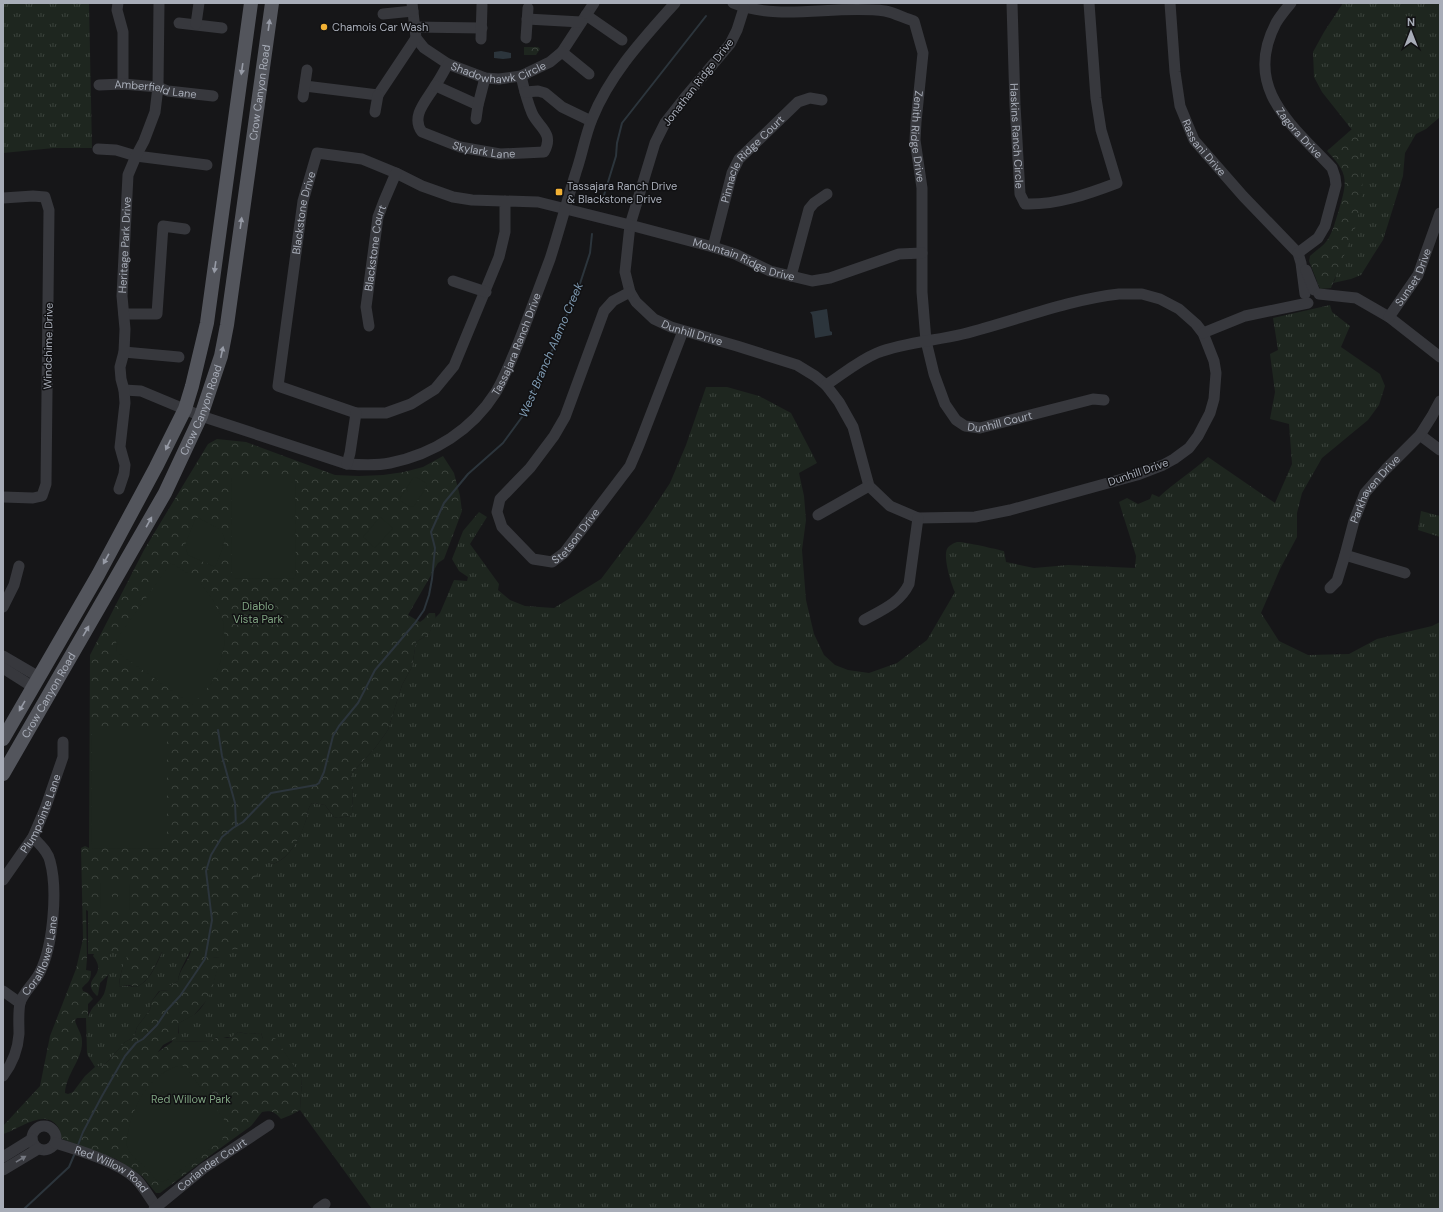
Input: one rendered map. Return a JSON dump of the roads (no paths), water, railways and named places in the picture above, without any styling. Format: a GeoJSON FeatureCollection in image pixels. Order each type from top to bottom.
{"type":"FeatureCollection","features":[{"type":"Feature","properties":{"kind":"main road","name":"Crow Canyon Road"},"geometry":{"type":"LineString","coordinates":[[3,739],[59,643],[141,496],[185,409],[207,323],[251,3]]}},
{"type":"Feature","properties":{"kind":"main road","name":"Crow Canyon Road"},"geometry":{"type":"LineString","coordinates":[[3,774],[162,499],[201,416],[221,356],[227,325],[272,3]]}},
{"type":"Feature","properties":{"kind":"street"},"geometry":{"type":"LineString","coordinates":[[118,3],[123,32],[123,84]]}},
{"type":"Feature","properties":{"kind":"street","name":"Heritage Park Drive"},"geometry":{"type":"LineString","coordinates":[[119,489],[124,474],[125,465],[120,447],[125,403],[124,390],[120,379],[120,367],[124,352],[125,329],[122,296],[128,175],[144,141],[155,112],[158,87],[159,3]]}},
{"type":"Feature","properties":{"kind":"street"},"geometry":{"type":"LineString","coordinates":[[196,24],[199,3]]}},
{"type":"Feature","properties":{"kind":"street","name":"Shadowhawk Circle"},"geometry":{"type":"LineString","coordinates":[[415,33],[424,48],[448,64],[485,78],[504,79],[522,76],[545,65],[562,52],[594,3]]}},
{"type":"Feature","properties":{"kind":"street","name":"Tassajara Ranch Drive"},"geometry":{"type":"LineString","coordinates":[[124,390],[141,391],[201,416],[347,464],[365,465],[389,463],[410,458],[437,448],[464,429],[482,411],[496,391],[509,365],[550,258],[591,121],[604,92],[638,45],[675,3]]}},
{"type":"Feature","properties":{"kind":"street","name":"Zenith Ridge Drive"},"geometry":{"type":"LineString","coordinates":[[733,3],[744,8],[764,12],[853,10],[885,12],[914,21],[923,53],[915,140],[922,188],[922,292],[926,341]]}},
{"type":"Feature","properties":{"kind":"street","name":"Haskins Ranch Circle"},"geometry":{"type":"LineString","coordinates":[[1012,3],[1015,105],[1020,194],[1025,204],[1040,205],[1076,197],[1117,183],[1101,130],[1096,98],[1089,3]]}},
{"type":"Feature","properties":{"kind":"street","name":"Rassani Drive"},"geometry":{"type":"LineString","coordinates":[[1170,3],[1175,72],[1180,106],[1194,140],[1299,258]]}},
{"type":"Feature","properties":{"kind":"street","name":"Zagora Drive"},"geometry":{"type":"LineString","coordinates":[[1291,3],[1276,22],[1267,48],[1265,70],[1269,92],[1283,116],[1332,168],[1336,185],[1325,226],[1318,238],[1299,258]]}},
{"type":"Feature","properties":{"kind":"street"},"geometry":{"type":"LineString","coordinates":[[415,33],[481,33],[482,6]]}},
{"type":"Feature","properties":{"kind":"street"},"geometry":{"type":"LineString","coordinates":[[375,112],[378,94],[415,33],[412,7],[383,14]]}},
{"type":"Feature","properties":{"kind":"street","name":"Jonathan Ridge Drive"},"geometry":{"type":"LineString","coordinates":[[630,225],[655,143],[665,123],[730,44],[737,30],[744,8]]}},
{"type":"Feature","properties":{"kind":"street"},"geometry":{"type":"LineString","coordinates":[[526,38],[527,13],[584,18],[622,40]]}},
{"type":"Feature","properties":{"kind":"street"},"geometry":{"type":"LineString","coordinates":[[179,23],[222,28]]}},
{"type":"Feature","properties":{"kind":"street"},"geometry":{"type":"LineString","coordinates":[[562,52],[589,74]]}},
{"type":"Feature","properties":{"kind":"street","name":"Skylark Lane"},"geometry":{"type":"LineString","coordinates":[[448,64],[436,86],[422,106],[418,117],[418,127],[422,132],[460,147],[500,154],[544,152],[547,147],[548,137],[542,126],[532,115],[522,76]]}},
{"type":"Feature","properties":{"kind":"street"},"geometry":{"type":"LineString","coordinates":[[303,97],[306,70]]}},
{"type":"Feature","properties":{"kind":"street"},"geometry":{"type":"LineString","coordinates":[[476,119],[485,78]]}},
{"type":"Feature","properties":{"kind":"street","name":"Amberfield Lane"},"geometry":{"type":"LineString","coordinates":[[99,85],[123,84],[158,87],[168,91],[212,96]]}},
{"type":"Feature","properties":{"kind":"street"},"geometry":{"type":"LineString","coordinates":[[304,86],[378,94]]}},
{"type":"Feature","properties":{"kind":"street"},"geometry":{"type":"LineString","coordinates":[[436,86],[478,105]]}},
{"type":"Feature","properties":{"kind":"street"},"geometry":{"type":"LineString","coordinates":[[525,92],[538,91],[545,93],[562,107],[591,121]]}},
{"type":"Feature","properties":{"kind":"street","name":"Pinnacle Ridge Court"},"geometry":{"type":"LineString","coordinates":[[713,247],[732,173],[739,159],[798,102],[810,98],[822,100]]}},
{"type":"Feature","properties":{"kind":"street"},"geometry":{"type":"LineString","coordinates":[[98,149],[116,150],[136,156],[207,165]]}},
{"type":"Feature","properties":{"kind":"street","name":"Blackstone Drive"},"geometry":{"type":"LineString","coordinates":[[505,201],[505,232],[499,258],[454,366],[435,389],[411,404],[386,413],[356,412],[278,386],[303,201],[317,153],[362,159],[422,186],[453,197],[472,200],[505,201],[538,202],[564,209]]}},
{"type":"Feature","properties":{"kind":"street","name":"Blackstone Court"},"geometry":{"type":"LineString","coordinates":[[369,326],[366,307],[378,217],[396,173]]}},
{"type":"Feature","properties":{"kind":"street"},"geometry":{"type":"LineString","coordinates":[[791,276],[809,209],[814,203],[827,194]]}},
{"type":"Feature","properties":{"kind":"street","name":"Windchime Drive"},"geometry":{"type":"LineString","coordinates":[[3,198],[33,196],[45,197],[49,210],[46,484],[42,496],[33,498],[3,497]]}},
{"type":"Feature","properties":{"kind":"street","name":"Mountain Ridge Drive"},"geometry":{"type":"LineString","coordinates":[[564,209],[713,247],[735,254],[770,271],[812,281],[830,278],[899,254],[922,253]]}},
{"type":"Feature","properties":{"kind":"street","name":"Sunset Drive"},"geometry":{"type":"LineString","coordinates":[[1389,317],[1418,275],[1440,213]]}},
{"type":"Feature","properties":{"kind":"street","name":"Dunhill Drive"},"geometry":{"type":"LineString","coordinates":[[630,225],[625,272],[630,292],[636,302],[654,319],[671,327],[797,365],[815,376],[826,385],[839,402],[853,427],[869,486],[890,506],[918,518],[975,516],[1010,510],[1137,474],[1163,465],[1174,459],[1188,448],[1198,436],[1210,413],[1214,399],[1216,373],[1214,361],[1203,333],[1196,324],[1179,309],[1160,299],[1142,294],[1120,294],[1062,306],[962,334],[899,347],[873,355],[862,360],[826,385]]}},
{"type":"Feature","properties":{"kind":"street"},"geometry":{"type":"LineString","coordinates":[[124,314],[157,314],[163,226],[185,228]]}},
{"type":"Feature","properties":{"kind":"street"},"geometry":{"type":"LineString","coordinates":[[1299,258],[1311,296]]}},
{"type":"Feature","properties":{"kind":"street"},"geometry":{"type":"LineString","coordinates":[[453,281],[486,292]]}},
{"type":"Feature","properties":{"kind":"street","name":"Stetson Drive"},"geometry":{"type":"LineString","coordinates":[[630,292],[613,301],[604,311],[565,417],[558,430],[530,468],[500,499],[497,512],[502,527],[533,559],[552,562],[564,553],[630,466],[683,331]]}},
{"type":"Feature","properties":{"kind":"street"},"geometry":{"type":"LineString","coordinates":[[1203,333],[1245,316],[1275,310],[1311,296],[1356,298],[1389,317],[1440,356]]}},
{"type":"Feature","properties":{"kind":"street","name":"Dunhill Court"},"geometry":{"type":"LineString","coordinates":[[926,341],[934,374],[945,404],[956,420],[965,426],[980,428],[1094,398],[1104,400]]}},
{"type":"Feature","properties":{"kind":"street"},"geometry":{"type":"LineString","coordinates":[[124,352],[179,357]]}},
{"type":"Feature","properties":{"kind":"street","name":"Parkhaven Drive"},"geometry":{"type":"LineString","coordinates":[[1330,588],[1337,582],[1354,521],[1365,493],[1386,469],[1420,435],[1440,401]]}},
{"type":"Feature","properties":{"kind":"street"},"geometry":{"type":"LineString","coordinates":[[347,464],[356,412]]}},
{"type":"Feature","properties":{"kind":"street"},"geometry":{"type":"LineString","coordinates":[[1420,435],[1440,450]]}},
{"type":"Feature","properties":{"kind":"street"},"geometry":{"type":"LineString","coordinates":[[818,515],[869,486]]}},
{"type":"Feature","properties":{"kind":"street"},"geometry":{"type":"LineString","coordinates":[[864,620],[891,605],[905,593],[910,584],[918,518]]}},
{"type":"Feature","properties":{"kind":"street"},"geometry":{"type":"LineString","coordinates":[[1345,555],[1405,573]]}},
{"type":"Feature","properties":{"kind":"street"},"geometry":{"type":"LineString","coordinates":[[3,607],[14,585],[19,566]]}},
{"type":"Feature","properties":{"kind":"street"},"geometry":{"type":"LineString","coordinates":[[3,656],[36,682]]}},
{"type":"Feature","properties":{"kind":"street"},"geometry":{"type":"LineString","coordinates":[[3,668],[36,682]]}},
{"type":"Feature","properties":{"kind":"street","name":"Plumpointe Lane"},"geometry":{"type":"LineString","coordinates":[[5,873],[33,837],[45,809],[63,757],[63,742]]}},
{"type":"Feature","properties":{"kind":"street","name":"Coralflower Lane"},"geometry":{"type":"LineString","coordinates":[[3,1076],[11,1065],[16,1050],[19,1036],[20,1002],[40,973],[46,956],[52,920],[54,898],[50,861],[46,852],[33,837]]}},
{"type":"Feature","properties":{"kind":"street"},"geometry":{"type":"LineString","coordinates":[[3,991],[20,1002]]}},
{"type":"Feature","properties":{"kind":"street"},"geometry":{"type":"LineString","coordinates":[[3,1170],[38,1149],[48,1150],[59,1145],[55,1131],[46,1125],[35,1129],[32,1136],[34,1145],[38,1149]]}},
{"type":"Feature","properties":{"kind":"street","name":"Coriander Court"},"geometry":{"type":"LineString","coordinates":[[156,1208],[204,1168],[269,1125]]}},
{"type":"Feature","properties":{"kind":"street"},"geometry":{"type":"LineString","coordinates":[[3,1157],[32,1139]]}},
{"type":"Feature","properties":{"kind":"street","name":"Red Willow Road"},"geometry":{"type":"LineString","coordinates":[[59,1145],[100,1159],[123,1169],[136,1179],[156,1208]]}},
{"type":"Feature","properties":{"kind":"waterway","name":"West Branch Alamo Creek"},"geometry":{"type":"LineString","coordinates":[[604,195],[616,156],[617,143],[622,123],[706,16]]}},
{"type":"Feature","properties":{"kind":"waterway","name":"West Branch Alamo Creek"},"geometry":{"type":"LineString","coordinates":[[78,1145],[83,1132],[102,1096],[125,1056],[136,1043],[143,1039],[157,1025],[167,1010],[180,996],[205,959],[212,920],[206,871],[211,855],[222,837],[243,822],[271,793],[316,785],[319,783],[324,772],[333,736],[339,726],[358,703],[375,670],[415,623],[424,610],[432,579],[435,548],[431,532],[444,503],[468,474],[503,443],[522,417],[523,411],[533,394],[538,375],[554,347],[560,326],[573,305],[590,253],[592,234]]}},
{"type":"Feature","properties":{"kind":"waterway"},"geometry":{"type":"LineString","coordinates":[[218,730],[222,756],[235,803],[236,826]]}},
{"type":"Feature","properties":{"kind":"waterway","name":"West Branch Alamo Creek"},"geometry":{"type":"LineString","coordinates":[[24,1209],[69,1167],[75,1153]]}},
{"type":"Feature","properties":{"kind":"place","name":"Chamois Car Wash"},"geometry":{"type":"Point","coordinates":[324,27]}},
{"type":"Feature","properties":{"kind":"place","name":"Tassajara Ranch Drive & Blackstone Drive"},"geometry":{"type":"Point","coordinates":[559,192]}},
{"type":"Feature","properties":{"kind":"park label","name":"Diablo Vista Park"},"geometry":{"type":"Point","coordinates":[258,612]}},
{"type":"Feature","properties":{"kind":"park label","name":"Red Willow Park"},"geometry":{"type":"Point","coordinates":[191,1099]}}]}
